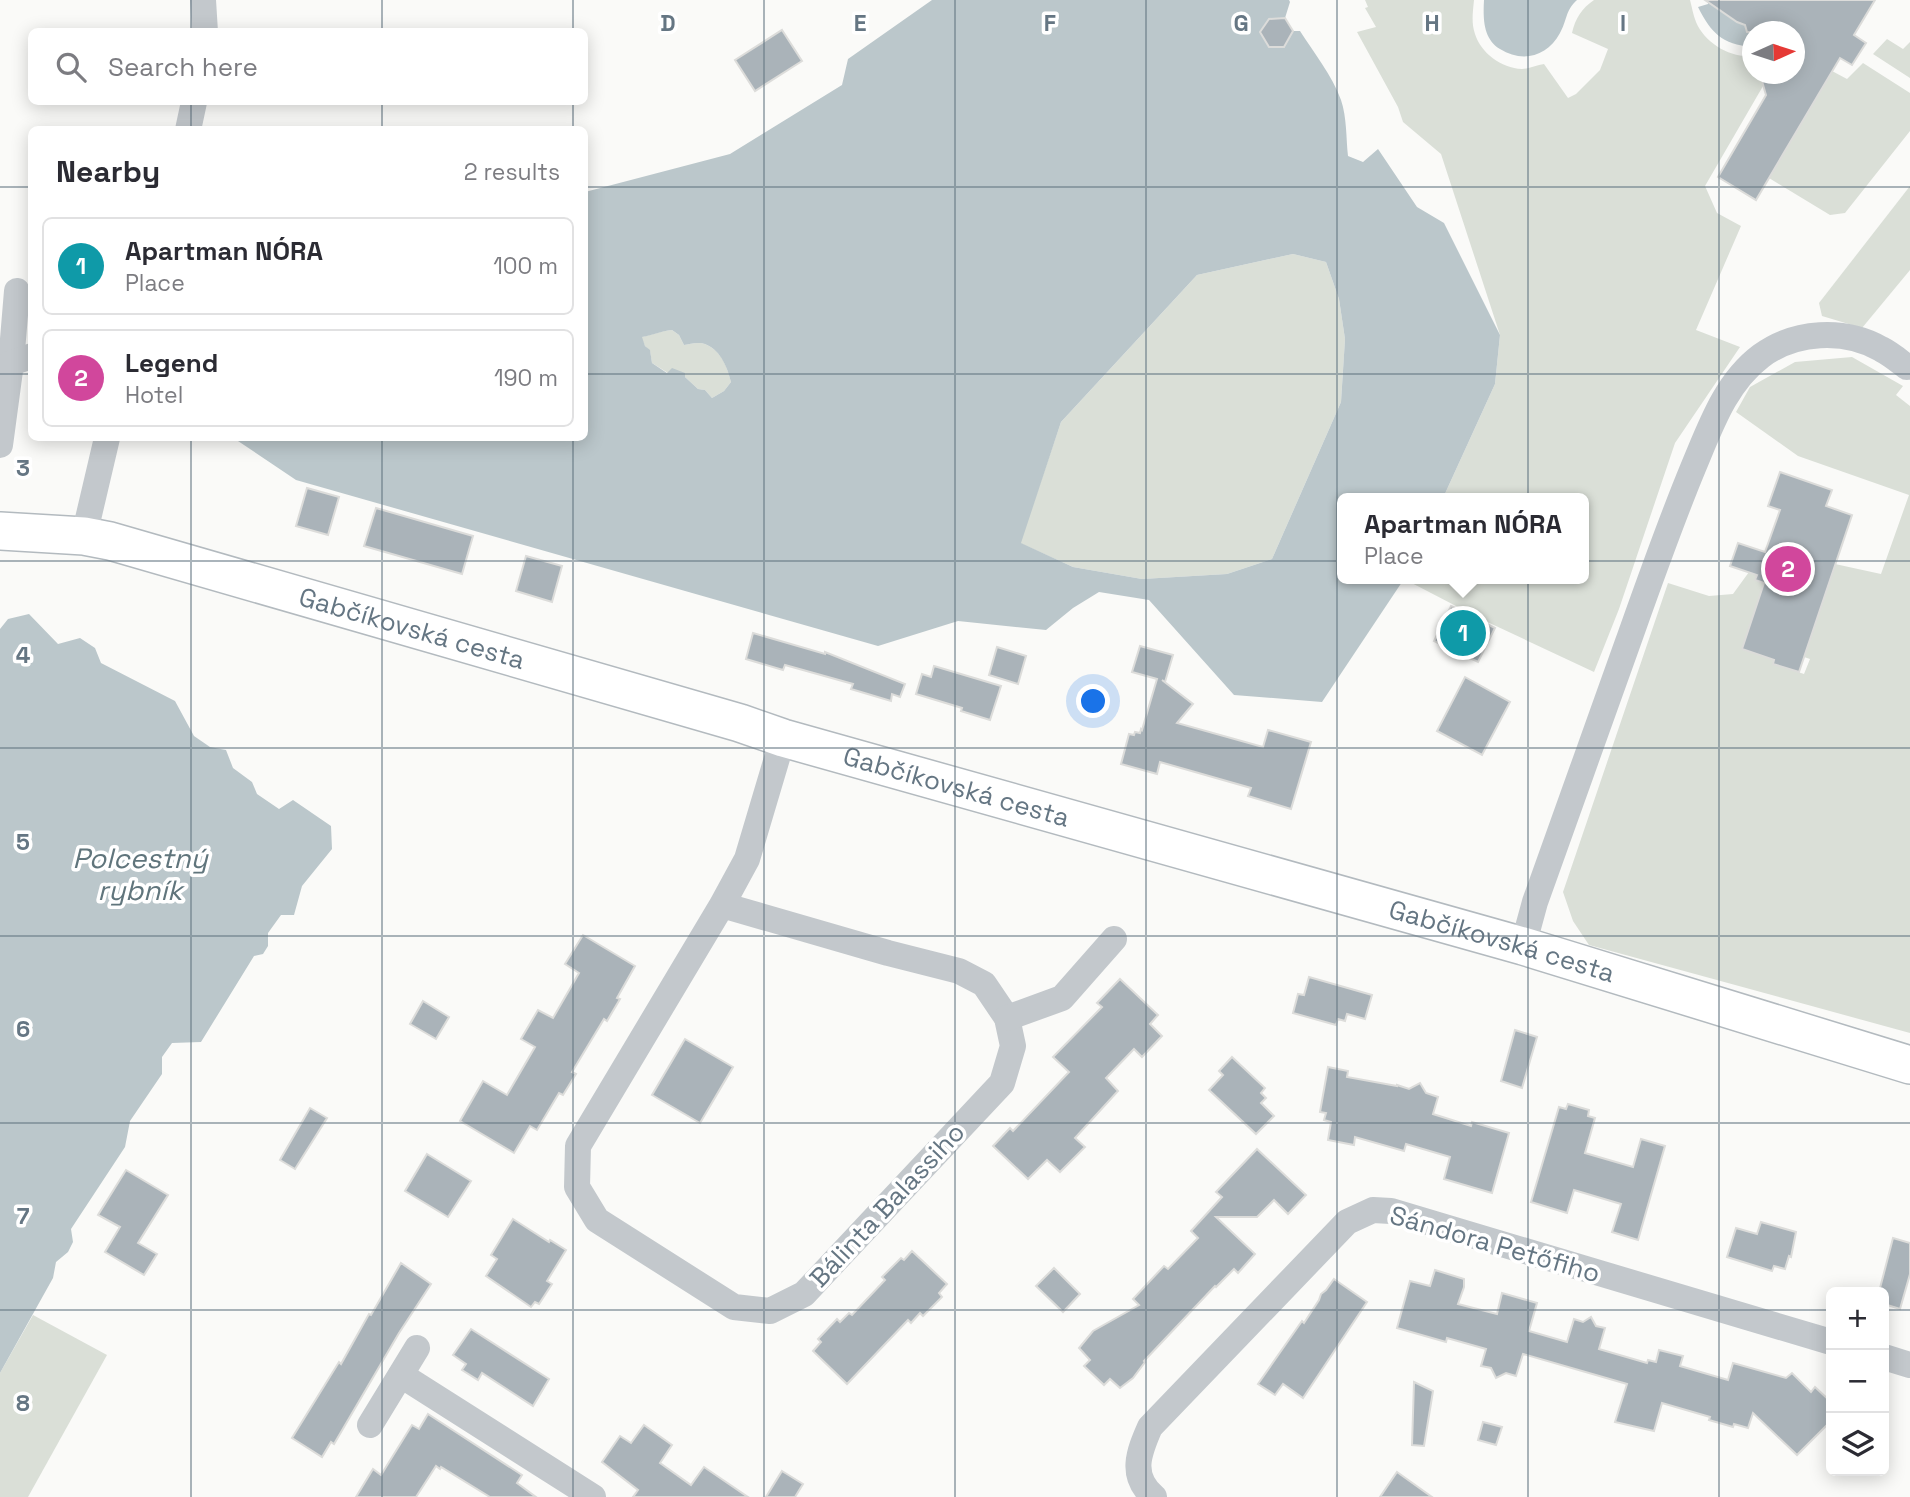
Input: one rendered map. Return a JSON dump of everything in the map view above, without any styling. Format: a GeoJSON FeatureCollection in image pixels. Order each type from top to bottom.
{"type":"FeatureCollection","features":[{"type":"Feature","properties":{"kind":"main road","name":"Gabčíkovská cesta"},"geometry":{"type":"LineString","coordinates":[[0,531],[84,536],[110,541],[740,723],[783,738],[1523,946],[1910,1065]]}},
{"type":"Feature","properties":{"kind":"street"},"geometry":{"type":"LineString","coordinates":[[203,0],[205,28]]}},
{"type":"Feature","properties":{"kind":"street"},"geometry":{"type":"LineString","coordinates":[[189,126],[193,105]]}},
{"type":"Feature","properties":{"kind":"street"},"geometry":{"type":"LineString","coordinates":[[0,444],[21,359],[16,290]]}},
{"type":"Feature","properties":{"kind":"street"},"geometry":{"type":"LineString","coordinates":[[1523,946],[1535,902],[1674,513],[1715,416],[1728,393],[1751,365],[1772,349],[1799,338],[1816,335],[1833,335],[1869,342],[1908,367]]}},
{"type":"Feature","properties":{"kind":"street"},"geometry":{"type":"LineString","coordinates":[[84,536],[106,441]]}},
{"type":"Feature","properties":{"kind":"street","name":"Bálinta Balassiho"},"geometry":{"type":"LineString","coordinates":[[722,905],[959,971],[984,984],[1007,1018],[1013,1046],[1002,1083],[804,1294],[770,1311],[734,1307],[597,1220],[577,1187],[578,1146],[747,859],[783,738]]}},
{"type":"Feature","properties":{"kind":"street"},"geometry":{"type":"LineString","coordinates":[[1007,1018],[1062,998],[1114,939]]}},
{"type":"Feature","properties":{"kind":"street","name":"Sándora Petőfiho"},"geometry":{"type":"LineString","coordinates":[[1154,1497],[1146,1490],[1137,1462],[1150,1427],[1347,1222],[1373,1210],[1391,1211],[1826,1341]]}},
{"type":"Feature","properties":{"kind":"street"},"geometry":{"type":"LineString","coordinates":[[370,1425],[417,1348]]}},
{"type":"Feature","properties":{"kind":"street"},"geometry":{"type":"LineString","coordinates":[[1889,1359],[1910,1365]]}},
{"type":"Feature","properties":{"kind":"street"},"geometry":{"type":"LineString","coordinates":[[401,1375],[593,1497]]}},
{"type":"Feature","properties":{"kind":"shaded area"},"geometry":{"type":"Polygon","coordinates":[[[1365,0],[1474,0],[1474,30],[1487,53],[1514,68],[1524,69],[1544,64],[1568,98],[1576,94],[1600,70],[1608,49],[1572,33],[1580,14],[1594,0],[1690,0],[1696,22],[1705,36],[1719,48],[1742,56],[1742,84],[1764,84],[1705,186],[1717,213],[1741,226],[1696,330],[1740,347],[1675,443],[1619,609],[1594,672],[1414,584],[1589,584],[1589,493],[1445,493],[1495,384],[1500,335],[1441,154],[1403,122],[1398,107],[1357,32],[1376,27],[1365,8],[1368,7],[1365,0]]]}},
{"type":"Feature","properties":{"kind":"shaded area"},"geometry":{"type":"Polygon","coordinates":[[[1887,39],[1903,49],[1910,42],[1910,78],[1873,54],[1887,39]]]}},
{"type":"Feature","properties":{"kind":"shaded area"},"geometry":{"type":"Polygon","coordinates":[[[1863,63],[1910,93],[1910,131],[1845,213],[1830,215],[1769,178],[1832,71],[1847,79],[1863,63]]]}},
{"type":"Feature","properties":{"kind":"shaded area"},"geometry":{"type":"Polygon","coordinates":[[[1910,186],[1910,270],[1862,328],[1822,316],[1819,303],[1910,186]]]}},
{"type":"Feature","properties":{"kind":"shaded area"},"geometry":{"type":"Polygon","coordinates":[[[1293,254],[1326,262],[1339,299],[1345,339],[1341,402],[1272,559],[1227,574],[1142,579],[1073,567],[1020,543],[1061,422],[1197,275],[1293,254]]]}},
{"type":"Feature","properties":{"kind":"shaded area"},"geometry":{"type":"Polygon","coordinates":[[[672,330],[679,335],[684,345],[704,344],[720,356],[731,382],[724,391],[712,398],[685,377],[668,373],[652,363],[650,351],[641,337],[672,330]]]}},
{"type":"Feature","properties":{"kind":"shaded area"},"geometry":{"type":"Polygon","coordinates":[[[1852,357],[1903,386],[1896,395],[1910,406],[1910,1033],[1589,945],[1573,921],[1563,892],[1668,583],[1709,596],[1733,594],[1749,572],[1757,575],[1755,580],[1764,583],[1773,664],[1804,674],[1810,659],[1804,657],[1835,564],[1881,574],[1909,495],[1798,456],[1736,412],[1750,387],[1795,362],[1852,357]]]}},
{"type":"Feature","properties":{"kind":"shaded area"},"geometry":{"type":"Polygon","coordinates":[[[33,1315],[107,1355],[28,1497],[0,1497],[0,1373],[33,1315]]]}},
{"type":"Feature","properties":{"kind":"water"},"geometry":{"type":"Polygon","coordinates":[[[932,0],[1289,0],[1285,18],[1293,31],[1300,31],[1328,73],[1341,100],[1348,156],[1363,162],[1378,149],[1417,207],[1444,223],[1500,335],[1495,384],[1445,493],[1337,493],[1337,584],[1401,584],[1322,702],[1234,695],[1149,600],[1099,592],[1073,608],[1046,630],[958,621],[878,646],[296,480],[238,441],[588,441],[588,191],[730,154],[842,85],[848,59],[932,0]],[[1293,254],[1197,275],[1061,422],[1021,543],[1073,567],[1142,579],[1227,574],[1272,559],[1341,402],[1345,339],[1339,299],[1326,262],[1293,254]],[[672,330],[642,337],[645,346],[650,350],[652,363],[667,373],[672,368],[685,373],[685,377],[712,398],[724,391],[731,382],[726,366],[716,351],[701,343],[684,345],[679,335],[672,330]]]}},
{"type":"Feature","properties":{"kind":"water"},"geometry":{"type":"Polygon","coordinates":[[[1484,0],[1577,0],[1570,8],[1555,41],[1548,48],[1533,55],[1517,56],[1500,49],[1490,40],[1484,21],[1484,0]]]}},
{"type":"Feature","properties":{"kind":"water"},"geometry":{"type":"Polygon","coordinates":[[[1708,0],[1742,23],[1742,45],[1725,40],[1708,24],[1698,7],[1708,4],[1708,0]]]}},
{"type":"Feature","properties":{"kind":"water","name":"Polcestný rybník"},"geometry":{"type":"Polygon","coordinates":[[[29,614],[58,644],[80,638],[95,648],[101,663],[175,701],[194,736],[210,747],[226,750],[233,768],[252,782],[257,794],[279,809],[293,800],[331,826],[332,849],[302,886],[294,915],[281,915],[268,933],[268,946],[263,954],[254,956],[201,1042],[172,1043],[162,1057],[162,1074],[130,1121],[125,1147],[71,1229],[73,1242],[68,1252],[56,1262],[53,1278],[0,1373],[0,629],[8,619],[29,614]]]}},
{"type":"Feature","properties":{"kind":"building"},"geometry":{"type":"Polygon","coordinates":[[[1705,0],[1875,0],[1854,35],[1866,43],[1852,65],[1840,58],[1756,200],[1718,177],[1766,95],[1763,84],[1805,84],[1805,21],[1737,22],[1705,0]]]}},
{"type":"Feature","properties":{"kind":"building"},"geometry":{"type":"Polygon","coordinates":[[[1285,18],[1293,31],[1284,47],[1269,47],[1260,32],[1269,19],[1285,18]]]}},
{"type":"Feature","properties":{"kind":"building"},"geometry":{"type":"Polygon","coordinates":[[[782,30],[802,61],[755,91],[735,60],[782,30]]]}},
{"type":"Feature","properties":{"kind":"building"},"geometry":{"type":"Polygon","coordinates":[[[1780,472],[1832,490],[1826,506],[1852,515],[1799,672],[1773,664],[1774,660],[1742,649],[1764,583],[1755,580],[1757,575],[1730,566],[1738,543],[1765,552],[1780,510],[1768,506],[1780,472]]]}},
{"type":"Feature","properties":{"kind":"building"},"geometry":{"type":"Polygon","coordinates":[[[307,488],[339,497],[328,535],[296,526],[307,488]]]}},
{"type":"Feature","properties":{"kind":"building"},"geometry":{"type":"Polygon","coordinates":[[[376,508],[473,536],[462,574],[364,546],[376,508]]]}},
{"type":"Feature","properties":{"kind":"building"},"geometry":{"type":"Polygon","coordinates":[[[526,556],[562,566],[552,602],[516,591],[526,556]]]}},
{"type":"Feature","properties":{"kind":"building"},"geometry":{"type":"Polygon","coordinates":[[[1451,606],[1495,628],[1478,662],[1434,641],[1451,606]]]}},
{"type":"Feature","properties":{"kind":"building"},"geometry":{"type":"Polygon","coordinates":[[[753,633],[825,652],[905,684],[900,697],[892,694],[891,701],[851,689],[853,684],[785,665],[783,670],[746,659],[753,633]]]}},
{"type":"Feature","properties":{"kind":"building"},"geometry":{"type":"Polygon","coordinates":[[[1140,646],[1173,655],[1165,682],[1162,680],[1193,704],[1177,723],[1263,747],[1268,730],[1311,742],[1291,809],[1248,796],[1251,788],[1160,762],[1157,774],[1121,764],[1129,734],[1134,735],[1142,730],[1157,679],[1132,672],[1140,646]]]}},
{"type":"Feature","properties":{"kind":"building"},"geometry":{"type":"Polygon","coordinates":[[[997,647],[1026,656],[1018,684],[989,675],[997,647]]]}},
{"type":"Feature","properties":{"kind":"building"},"geometry":{"type":"Polygon","coordinates":[[[934,666],[1001,686],[990,720],[916,694],[922,674],[931,677],[934,666]]]}},
{"type":"Feature","properties":{"kind":"building"},"geometry":{"type":"Polygon","coordinates":[[[1465,677],[1510,702],[1482,755],[1437,731],[1465,677]]]}},
{"type":"Feature","properties":{"kind":"building"},"geometry":{"type":"Polygon","coordinates":[[[583,935],[635,966],[607,1021],[604,1019],[572,1072],[576,1074],[563,1095],[559,1093],[537,1130],[530,1126],[514,1153],[460,1121],[483,1081],[507,1095],[535,1047],[521,1039],[538,1010],[553,1018],[579,973],[565,964],[583,935]]]}},
{"type":"Feature","properties":{"kind":"building"},"geometry":{"type":"Polygon","coordinates":[[[1309,977],[1372,995],[1365,1019],[1347,1014],[1345,1021],[1338,1019],[1336,1025],[1293,1013],[1298,994],[1304,995],[1309,977]]]}},
{"type":"Feature","properties":{"kind":"building"},"geometry":{"type":"Polygon","coordinates":[[[1120,979],[1158,1015],[1150,1024],[1162,1036],[1142,1057],[1134,1049],[1106,1078],[1118,1091],[1075,1138],[1085,1147],[1060,1172],[1047,1160],[1028,1179],[993,1146],[1010,1128],[1013,1131],[1069,1072],[1053,1057],[1102,1007],[1097,1003],[1120,979]]]}},
{"type":"Feature","properties":{"kind":"building"},"geometry":{"type":"Polygon","coordinates":[[[423,1001],[449,1017],[436,1039],[410,1024],[423,1001]]]}},
{"type":"Feature","properties":{"kind":"building"},"geometry":{"type":"Polygon","coordinates":[[[1515,1030],[1537,1037],[1522,1088],[1501,1081],[1515,1030]]]}},
{"type":"Feature","properties":{"kind":"building"},"geometry":{"type":"Polygon","coordinates":[[[685,1039],[733,1067],[700,1123],[652,1095],[685,1039]]]}},
{"type":"Feature","properties":{"kind":"building"},"geometry":{"type":"Polygon","coordinates":[[[1232,1057],[1265,1088],[1261,1093],[1266,1098],[1261,1103],[1274,1116],[1256,1134],[1209,1090],[1223,1075],[1219,1071],[1232,1057]]]}},
{"type":"Feature","properties":{"kind":"building"},"geometry":{"type":"Polygon","coordinates":[[[1328,1067],[1348,1071],[1347,1077],[1409,1089],[1420,1083],[1426,1093],[1438,1097],[1433,1114],[1471,1126],[1472,1122],[1509,1133],[1492,1193],[1444,1179],[1450,1157],[1406,1144],[1404,1151],[1355,1137],[1354,1145],[1328,1140],[1331,1122],[1324,1120],[1326,1113],[1320,1112],[1328,1067]]]}},
{"type":"Feature","properties":{"kind":"building"},"geometry":{"type":"Polygon","coordinates":[[[1568,1104],[1589,1110],[1588,1116],[1595,1118],[1585,1153],[1633,1167],[1641,1139],[1665,1146],[1638,1240],[1612,1232],[1621,1204],[1574,1190],[1567,1213],[1531,1202],[1559,1107],[1566,1109],[1568,1104]]]}},
{"type":"Feature","properties":{"kind":"building"},"geometry":{"type":"Polygon","coordinates":[[[310,1108],[327,1118],[295,1169],[280,1160],[310,1108]]]}},
{"type":"Feature","properties":{"kind":"building"},"geometry":{"type":"Polygon","coordinates":[[[1257,1149],[1306,1195],[1288,1214],[1274,1200],[1257,1217],[1216,1217],[1255,1254],[1238,1273],[1234,1269],[1215,1286],[1144,1361],[1133,1378],[1120,1388],[1110,1379],[1104,1385],[1084,1366],[1090,1360],[1079,1348],[1093,1331],[1139,1305],[1133,1299],[1164,1266],[1168,1269],[1198,1238],[1191,1231],[1222,1197],[1216,1192],[1257,1149]]]}},
{"type":"Feature","properties":{"kind":"building"},"geometry":{"type":"Polygon","coordinates":[[[427,1154],[471,1181],[448,1217],[405,1191],[427,1154]]]}},
{"type":"Feature","properties":{"kind":"building"},"geometry":{"type":"Polygon","coordinates":[[[126,1170],[168,1195],[138,1243],[157,1254],[144,1275],[105,1252],[120,1227],[98,1215],[126,1170]]]}},
{"type":"Feature","properties":{"kind":"building"},"geometry":{"type":"Polygon","coordinates":[[[513,1219],[566,1250],[547,1281],[552,1284],[539,1304],[535,1302],[531,1307],[486,1276],[497,1259],[491,1255],[513,1219]]]}},
{"type":"Feature","properties":{"kind":"building"},"geometry":{"type":"Polygon","coordinates":[[[1761,1222],[1796,1232],[1791,1257],[1789,1256],[1785,1269],[1774,1266],[1772,1271],[1727,1257],[1736,1228],[1757,1234],[1761,1222]]]}},
{"type":"Feature","properties":{"kind":"building"},"geometry":{"type":"Polygon","coordinates":[[[1893,1238],[1910,1243],[1910,1274],[1900,1309],[1889,1306],[1889,1287],[1880,1287],[1893,1238]]]}},
{"type":"Feature","properties":{"kind":"building"},"geometry":{"type":"Polygon","coordinates":[[[912,1251],[947,1284],[939,1293],[942,1297],[923,1316],[920,1313],[911,1323],[908,1320],[847,1384],[813,1351],[821,1342],[818,1339],[837,1319],[840,1322],[849,1313],[852,1315],[885,1280],[882,1277],[912,1251]]]}},
{"type":"Feature","properties":{"kind":"building"},"geometry":{"type":"Polygon","coordinates":[[[401,1263],[431,1284],[334,1444],[331,1442],[322,1457],[292,1438],[339,1362],[341,1364],[401,1263]]]}},
{"type":"Feature","properties":{"kind":"building"},"geometry":{"type":"Polygon","coordinates":[[[1054,1268],[1080,1294],[1063,1312],[1036,1286],[1054,1268]]]}},
{"type":"Feature","properties":{"kind":"building"},"geometry":{"type":"Polygon","coordinates":[[[1435,1270],[1464,1279],[1458,1304],[1497,1314],[1502,1293],[1537,1303],[1529,1331],[1567,1342],[1574,1319],[1583,1322],[1591,1317],[1596,1326],[1605,1328],[1599,1349],[1647,1363],[1648,1360],[1656,1362],[1659,1350],[1683,1356],[1680,1366],[1728,1380],[1733,1363],[1786,1378],[1792,1373],[1811,1392],[1815,1387],[1826,1397],[1826,1426],[1797,1455],[1753,1413],[1748,1428],[1734,1424],[1733,1427],[1709,1420],[1710,1417],[1662,1403],[1654,1431],[1615,1422],[1627,1384],[1523,1354],[1516,1376],[1506,1373],[1496,1378],[1491,1368],[1481,1366],[1486,1349],[1447,1338],[1446,1342],[1397,1328],[1410,1281],[1430,1286],[1435,1270]]]}},
{"type":"Feature","properties":{"kind":"building"},"geometry":{"type":"Polygon","coordinates":[[[1334,1279],[1367,1302],[1303,1398],[1283,1384],[1275,1395],[1258,1384],[1334,1279]]]}},
{"type":"Feature","properties":{"kind":"building"},"geometry":{"type":"Polygon","coordinates":[[[471,1329],[549,1379],[533,1406],[482,1373],[478,1380],[462,1370],[466,1364],[453,1355],[471,1329]]]}},
{"type":"Feature","properties":{"kind":"building"},"geometry":{"type":"Polygon","coordinates":[[[1414,1382],[1433,1391],[1424,1446],[1412,1445],[1414,1382]]]}},
{"type":"Feature","properties":{"kind":"building"},"geometry":{"type":"Polygon","coordinates":[[[428,1414],[522,1475],[517,1483],[536,1497],[490,1497],[436,1466],[416,1497],[356,1497],[373,1469],[381,1475],[412,1425],[419,1429],[428,1414]]]}},
{"type":"Feature","properties":{"kind":"building"},"geometry":{"type":"Polygon","coordinates":[[[1483,1422],[1502,1427],[1496,1445],[1478,1440],[1483,1422]]]}},
{"type":"Feature","properties":{"kind":"building"},"geometry":{"type":"Polygon","coordinates":[[[644,1425],[672,1445],[660,1463],[691,1485],[704,1467],[748,1497],[633,1497],[638,1490],[602,1462],[620,1436],[631,1443],[644,1425]]]}},
{"type":"Feature","properties":{"kind":"building"},"geometry":{"type":"Polygon","coordinates":[[[782,1471],[803,1484],[795,1497],[766,1497],[782,1471]]]}},
{"type":"Feature","properties":{"kind":"building"},"geometry":{"type":"Polygon","coordinates":[[[1397,1472],[1432,1497],[1380,1497],[1397,1472]]]}},
{"type":"Feature","properties":{"kind":"place","name":"Legend"},"geometry":{"type":"Point","coordinates":[1788,569]}},
{"type":"Feature","properties":{"kind":"place","name":"Apartman NÓRA"},"geometry":{"type":"Point","coordinates":[1463,633]}}]}
